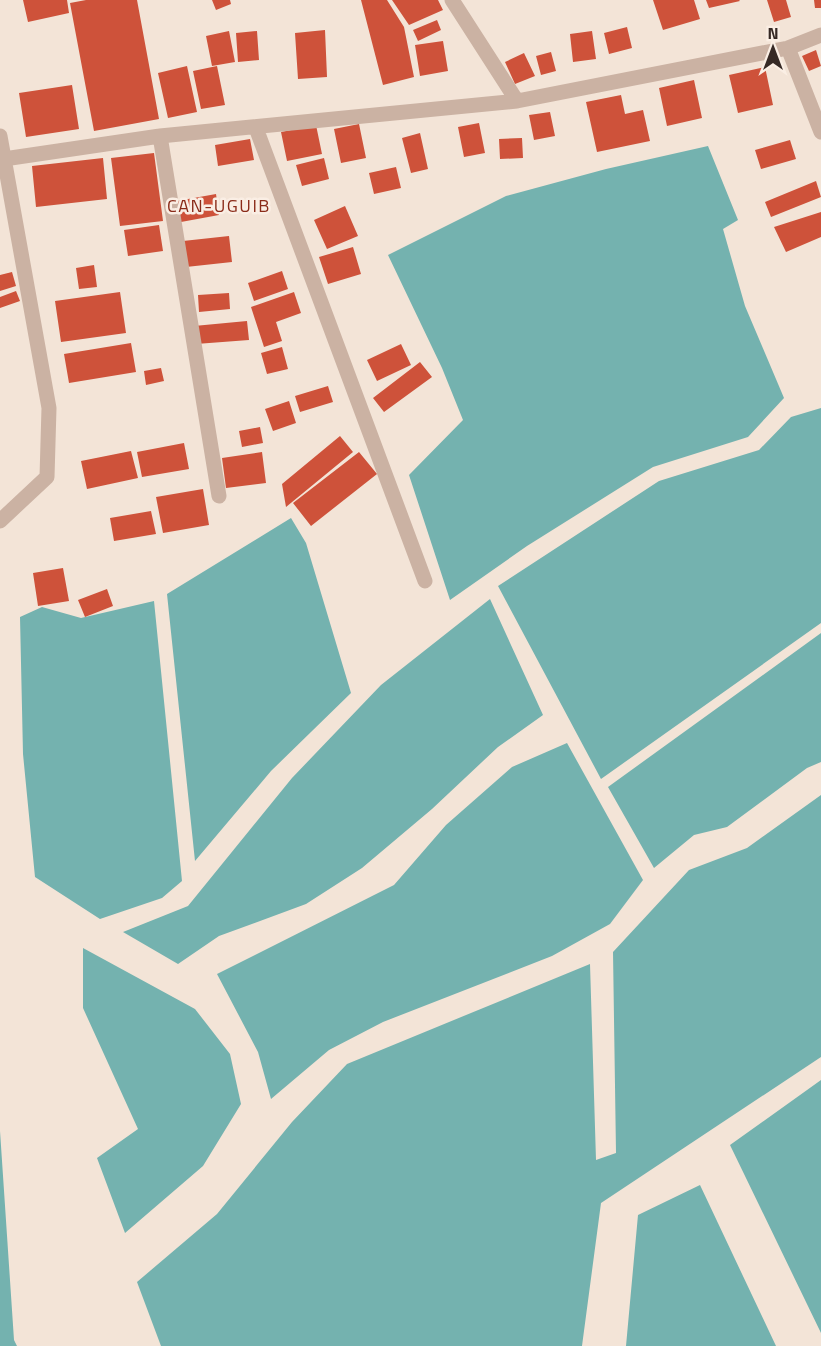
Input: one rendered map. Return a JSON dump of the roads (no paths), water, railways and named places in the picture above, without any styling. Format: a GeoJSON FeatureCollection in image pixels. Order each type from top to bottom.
{"type":"FeatureCollection","features":[{"type":"Feature","properties":{"kind":"street"},"geometry":{"type":"LineString","coordinates":[[452,0],[517,101]]}},
{"type":"Feature","properties":{"kind":"street"},"geometry":{"type":"LineString","coordinates":[[4,159],[159,136],[517,101],[788,48],[821,35]]}},
{"type":"Feature","properties":{"kind":"street"},"geometry":{"type":"LineString","coordinates":[[788,48],[821,132]]}},
{"type":"Feature","properties":{"kind":"street"},"geometry":{"type":"LineString","coordinates":[[256,128],[425,581]]}},
{"type":"Feature","properties":{"kind":"street"},"geometry":{"type":"LineString","coordinates":[[0,136],[49,408],[47,477],[0,521]]}},
{"type":"Feature","properties":{"kind":"street"},"geometry":{"type":"LineString","coordinates":[[159,136],[219,496]]}},
{"type":"Feature","properties":{"kind":"water"},"geometry":{"type":"Polygon","coordinates":[[[708,146],[738,220],[723,229],[745,306],[784,398],[748,437],[653,467],[527,546],[450,600],[409,475],[463,420],[442,368],[388,255],[506,196],[606,169],[708,146]]]}},
{"type":"Feature","properties":{"kind":"water"},"geometry":{"type":"Polygon","coordinates":[[[821,408],[821,623],[601,779],[498,586],[659,481],[759,450],[791,417],[821,408]]]}},
{"type":"Feature","properties":{"kind":"water"},"geometry":{"type":"Polygon","coordinates":[[[291,518],[306,543],[351,693],[271,771],[195,861],[167,594],[291,518]]]}},
{"type":"Feature","properties":{"kind":"water"},"geometry":{"type":"Polygon","coordinates":[[[490,599],[543,715],[498,747],[432,809],[362,868],[306,904],[219,936],[178,964],[123,932],[188,906],[292,778],[381,685],[490,599]]]}},
{"type":"Feature","properties":{"kind":"water"},"geometry":{"type":"Polygon","coordinates":[[[154,601],[182,881],[162,898],[100,919],[35,877],[23,754],[20,617],[42,607],[81,618],[154,601]]]}},
{"type":"Feature","properties":{"kind":"water"},"geometry":{"type":"Polygon","coordinates":[[[821,633],[821,762],[807,768],[727,827],[694,835],[654,868],[608,787],[821,633]]]}},
{"type":"Feature","properties":{"kind":"water"},"geometry":{"type":"Polygon","coordinates":[[[567,743],[643,880],[610,924],[552,956],[383,1022],[329,1050],[271,1099],[258,1052],[217,974],[394,885],[446,825],[512,767],[567,743]]]}},
{"type":"Feature","properties":{"kind":"water"},"geometry":{"type":"Polygon","coordinates":[[[821,795],[821,1057],[601,1203],[582,1346],[161,1346],[137,1282],[217,1214],[292,1122],[347,1064],[590,964],[596,1160],[616,1153],[613,952],[689,870],[747,848],[821,795]]]}},
{"type":"Feature","properties":{"kind":"water"},"geometry":{"type":"Polygon","coordinates":[[[83,948],[195,1009],[230,1054],[241,1104],[203,1166],[125,1233],[97,1158],[138,1129],[83,1008],[83,948]]]}},
{"type":"Feature","properties":{"kind":"water"},"geometry":{"type":"Polygon","coordinates":[[[821,1080],[821,1333],[730,1145],[821,1080]]]}},
{"type":"Feature","properties":{"kind":"water"},"geometry":{"type":"Polygon","coordinates":[[[0,1131],[14,1340],[17,1346],[0,1346],[0,1131]]]}},
{"type":"Feature","properties":{"kind":"water"},"geometry":{"type":"Polygon","coordinates":[[[700,1185],[776,1346],[626,1346],[638,1215],[700,1185]]]}},
{"type":"Feature","properties":{"kind":"district","name":"CAN-UGUIB"},"geometry":{"type":"Point","coordinates":[219,206]}}]}
